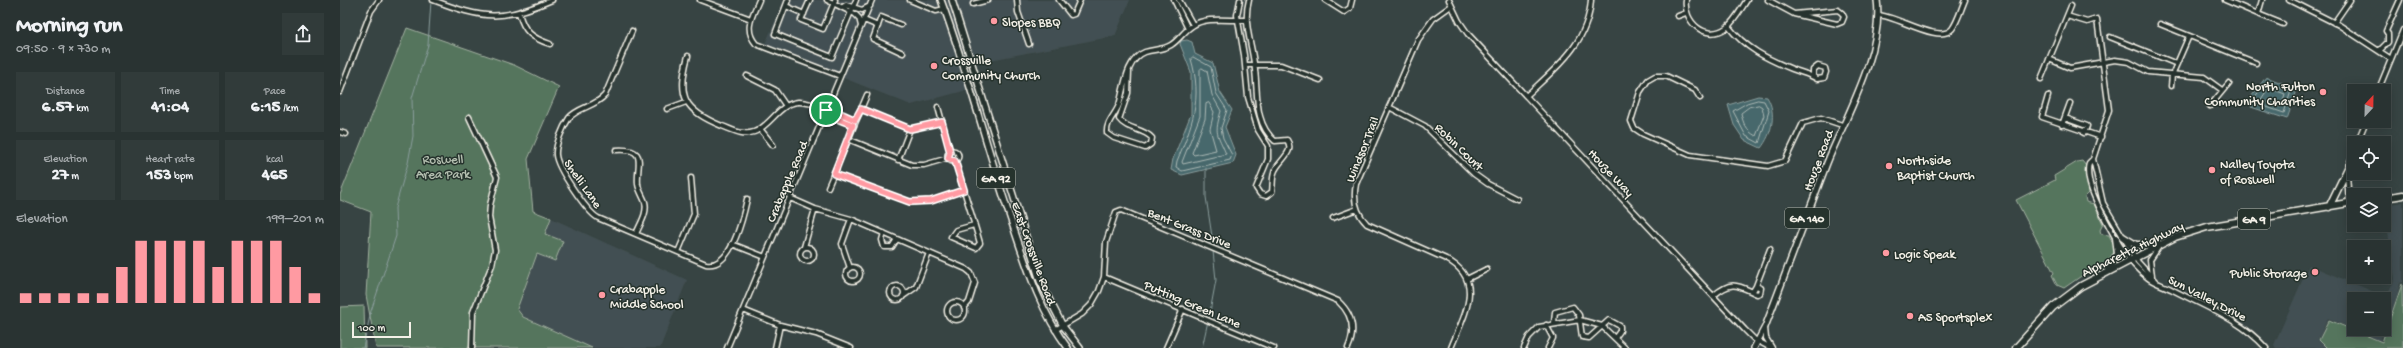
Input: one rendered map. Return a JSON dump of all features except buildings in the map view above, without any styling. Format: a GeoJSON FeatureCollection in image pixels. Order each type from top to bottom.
{"type":"FeatureCollection","features":[{"type":"Feature","properties":{"kind":"highway"},"geometry":{"type":"LineString","coordinates":[[2329,206],[2347,168]]}},
{"type":"Feature","properties":{"kind":"highway"},"geometry":{"type":"LineString","coordinates":[[2391,197],[2403,195]]}},
{"type":"Feature","properties":{"kind":"highway","name":"Alpharetta Highway"},"geometry":{"type":"LineString","coordinates":[[2016,348],[2055,306],[2081,286],[2181,234],[2207,227],[2347,204]]}},
{"type":"Feature","properties":{"kind":"highway"},"geometry":{"type":"LineString","coordinates":[[2123,237],[2129,242],[2139,246],[2160,244]]}},
{"type":"Feature","properties":{"kind":"highway"},"geometry":{"type":"LineString","coordinates":[[2099,276],[2112,265],[2117,257],[2118,246],[2116,238]]}},
{"type":"Feature","properties":{"kind":"main road","name":"East Crossville Road"},"geometry":{"type":"LineString","coordinates":[[942,0],[1004,200],[1037,296],[1055,330],[1068,348]]}},
{"type":"Feature","properties":{"kind":"main road","name":"East Crossville Road"},"geometry":{"type":"LineString","coordinates":[[952,0],[1032,258],[1043,287],[1063,326],[1080,348]]}},
{"type":"Feature","properties":{"kind":"main road","name":"Houze Road"},"geometry":{"type":"LineString","coordinates":[[1754,348],[1765,328],[1842,125],[1870,61],[1875,42],[1878,15],[1877,0]]}},
{"type":"Feature","properties":{"kind":"street"},"geometry":{"type":"LineString","coordinates":[[340,92],[371,11],[379,0]]}},
{"type":"Feature","properties":{"kind":"street"},"geometry":{"type":"LineString","coordinates":[[432,0],[479,15],[498,16],[519,13],[552,0]]}},
{"type":"Feature","properties":{"kind":"street"},"geometry":{"type":"LineString","coordinates":[[700,0],[751,19]]}},
{"type":"Feature","properties":{"kind":"street"},"geometry":{"type":"LineString","coordinates":[[759,0],[751,19],[749,32],[756,44],[840,76]]}},
{"type":"Feature","properties":{"kind":"street"},"geometry":{"type":"LineString","coordinates":[[788,0],[775,34],[832,58],[856,0]]}},
{"type":"Feature","properties":{"kind":"street"},"geometry":{"type":"LineString","coordinates":[[810,0],[802,20],[823,28],[834,1]]}},
{"type":"Feature","properties":{"kind":"street"},"geometry":{"type":"LineString","coordinates":[[827,0],[834,1],[859,18],[861,27]]}},
{"type":"Feature","properties":{"kind":"street","name":"Crabapple Road"},"geometry":{"type":"LineString","coordinates":[[727,348],[872,0]]}},
{"type":"Feature","properties":{"kind":"street"},"geometry":{"type":"LineString","coordinates":[[910,0],[936,11],[944,9]]}},
{"type":"Feature","properties":{"kind":"street"},"geometry":{"type":"LineString","coordinates":[[973,4],[988,0]]}},
{"type":"Feature","properties":{"kind":"street"},"geometry":{"type":"LineString","coordinates":[[1017,0],[1018,12],[1029,44]]}},
{"type":"Feature","properties":{"kind":"street"},"geometry":{"type":"LineString","coordinates":[[1059,0],[1071,15],[1074,14],[1080,0]]}},
{"type":"Feature","properties":{"kind":"street"},"geometry":{"type":"LineString","coordinates":[[1174,0],[1188,29]]}},
{"type":"Feature","properties":{"kind":"street"},"geometry":{"type":"LineString","coordinates":[[1179,0],[1193,25]]}},
{"type":"Feature","properties":{"kind":"street"},"geometry":{"type":"LineString","coordinates":[[1240,0],[1238,20],[1246,65],[1251,114],[1260,135],[1268,146],[1268,159],[1256,188],[1260,194],[1266,196],[1272,192],[1274,173],[1278,164],[1290,151],[1290,145],[1287,140],[1275,141],[1267,132],[1259,111],[1255,65],[1246,20],[1249,0]]}},
{"type":"Feature","properties":{"kind":"street"},"geometry":{"type":"LineString","coordinates":[[1324,0],[1344,12],[1350,8],[1352,0]]}},
{"type":"Feature","properties":{"kind":"street","name":"Houze Way"},"geometry":{"type":"LineString","coordinates":[[1449,0],[1468,34],[1713,296],[1758,342],[1772,348]]}},
{"type":"Feature","properties":{"kind":"street"},"geometry":{"type":"LineString","coordinates":[[1526,96],[1576,46],[1587,22],[1591,0]]}},
{"type":"Feature","properties":{"kind":"street"},"geometry":{"type":"LineString","coordinates":[[1686,0],[1686,13],[1693,24],[1703,31],[1716,32],[1728,26],[1747,0]]}},
{"type":"Feature","properties":{"kind":"street"},"geometry":{"type":"LineString","coordinates":[[1768,0],[1794,14],[1837,24],[1842,22],[1844,17],[1838,10],[1794,14]]}},
{"type":"Feature","properties":{"kind":"street"},"geometry":{"type":"LineString","coordinates":[[1878,15],[1895,18],[1935,34],[1943,34],[1952,28],[1965,0]]}},
{"type":"Feature","properties":{"kind":"street"},"geometry":{"type":"LineString","coordinates":[[2225,0],[2283,24]]}},
{"type":"Feature","properties":{"kind":"street"},"geometry":{"type":"LineString","coordinates":[[2258,14],[2262,0]]}},
{"type":"Feature","properties":{"kind":"street"},"geometry":{"type":"LineString","coordinates":[[2289,0],[2334,23],[2391,59]]}},
{"type":"Feature","properties":{"kind":"street"},"geometry":{"type":"LineString","coordinates":[[2334,23],[2350,0]]}},
{"type":"Feature","properties":{"kind":"street"},"geometry":{"type":"LineString","coordinates":[[2379,51],[2388,42],[2388,34],[2386,32],[2400,0]]}},
{"type":"Feature","properties":{"kind":"street"},"geometry":{"type":"LineString","coordinates":[[786,6],[804,14]]}},
{"type":"Feature","properties":{"kind":"street"},"geometry":{"type":"LineString","coordinates":[[843,7],[862,10],[870,6]]}},
{"type":"Feature","properties":{"kind":"street","name":"Windsor Trail"},"geometry":{"type":"LineString","coordinates":[[1357,209],[1355,199],[1356,184],[1422,32],[1433,20],[1452,6]]}},
{"type":"Feature","properties":{"kind":"street"},"geometry":{"type":"LineString","coordinates":[[2041,79],[2071,6]]}},
{"type":"Feature","properties":{"kind":"street"},"geometry":{"type":"LineString","coordinates":[[519,13],[524,28],[530,36],[550,44]]}},
{"type":"Feature","properties":{"kind":"street"},"geometry":{"type":"LineString","coordinates":[[1678,16],[1686,13]]}},
{"type":"Feature","properties":{"kind":"street","name":"Sun Valley Drive"},"geometry":{"type":"LineString","coordinates":[[2067,16],[2087,22],[2098,19],[2102,62],[2109,100],[2101,137],[2093,159],[2088,167],[2092,190],[2116,238],[2146,277],[2234,320],[2249,330],[2266,348]]}},
{"type":"Feature","properties":{"kind":"street"},"geometry":{"type":"LineString","coordinates":[[902,25],[881,17],[873,39],[902,53]]}},
{"type":"Feature","properties":{"kind":"street"},"geometry":{"type":"LineString","coordinates":[[864,20],[878,26]]}},
{"type":"Feature","properties":{"kind":"street"},"geometry":{"type":"LineString","coordinates":[[1129,71],[1128,93],[1119,119],[1130,127],[1148,133],[1152,138],[1151,144],[1144,148],[1114,138],[1107,133],[1106,128],[1117,111],[1129,71],[1138,57],[1143,53],[1173,44],[1193,25],[1213,21],[1246,20]]}},
{"type":"Feature","properties":{"kind":"street"},"geometry":{"type":"LineString","coordinates":[[2160,24],[2256,63]]}},
{"type":"Feature","properties":{"kind":"street"},"geometry":{"type":"LineString","coordinates":[[1728,26],[1736,37],[1760,55],[1791,69],[1813,75]]}},
{"type":"Feature","properties":{"kind":"street"},"geometry":{"type":"LineString","coordinates":[[2381,84],[2403,30]]}},
{"type":"Feature","properties":{"kind":"street","name":"Shelli Lane"},"geometry":{"type":"LineString","coordinates":[[632,31],[605,95],[597,103],[578,111],[570,118],[557,146],[555,154],[559,165],[591,213],[706,264],[714,265],[725,259],[744,213],[747,199]]}},
{"type":"Feature","properties":{"kind":"street"},"geometry":{"type":"LineString","coordinates":[[2171,86],[2172,75],[2184,44],[2189,36]]}},
{"type":"Feature","properties":{"kind":"street"},"geometry":{"type":"LineString","coordinates":[[2110,37],[2177,64]]}},
{"type":"Feature","properties":{"kind":"street"},"geometry":{"type":"LineString","coordinates":[[688,56],[682,88],[686,102],[692,110],[704,118],[743,134],[761,130],[786,106],[800,102],[840,113],[855,120]]}},
{"type":"Feature","properties":{"kind":"street"},"geometry":{"type":"LineString","coordinates":[[2049,59],[2070,68],[2115,60],[2129,62],[2148,72],[2172,75],[2204,76],[2222,90]]}},
{"type":"Feature","properties":{"kind":"street"},"geometry":{"type":"LineString","coordinates":[[1246,65],[1281,65],[1320,80]]}},
{"type":"Feature","properties":{"kind":"street"},"geometry":{"type":"LineString","coordinates":[[747,76],[775,90],[786,106]]}},
{"type":"Feature","properties":{"kind":"street"},"geometry":{"type":"LineString","coordinates":[[1700,98],[1695,90],[1666,76],[1655,76],[1648,80],[1640,92],[1631,120],[1634,128],[1643,134],[1690,155],[1768,166],[1786,161],[1804,123],[1821,118],[1842,125]]}},
{"type":"Feature","properties":{"kind":"street"},"geometry":{"type":"LineString","coordinates":[[2210,106],[2229,83]]}},
{"type":"Feature","properties":{"kind":"street"},"geometry":{"type":"LineString","coordinates":[[828,187],[855,120],[867,95]]}},
{"type":"Feature","properties":{"kind":"street"},"geometry":{"type":"LineString","coordinates":[[2048,96],[2042,117],[2084,133],[2101,137]]}},
{"type":"Feature","properties":{"kind":"street"},"geometry":{"type":"LineString","coordinates":[[667,109],[686,102]]}},
{"type":"Feature","properties":{"kind":"street"},"geometry":{"type":"LineString","coordinates":[[2062,125],[2070,104]]}},
{"type":"Feature","properties":{"kind":"street"},"geometry":{"type":"LineString","coordinates":[[938,107],[950,152],[948,158]]}},
{"type":"Feature","properties":{"kind":"street","name":"Robin Court"},"geometry":{"type":"LineString","coordinates":[[1389,107],[1425,126],[1474,174],[1488,184],[1517,199]]}},
{"type":"Feature","properties":{"kind":"street"},"geometry":{"type":"LineString","coordinates":[[861,109],[910,129],[942,122]]}},
{"type":"Feature","properties":{"kind":"street"},"geometry":{"type":"LineString","coordinates":[[826,110],[830,116],[853,125]]}},
{"type":"Feature","properties":{"kind":"street"},"geometry":{"type":"LineString","coordinates":[[838,118],[840,113]]}},
{"type":"Feature","properties":{"kind":"street"},"geometry":{"type":"LineString","coordinates":[[469,118],[477,139],[494,168],[497,177],[490,205],[489,217],[495,250],[492,266],[473,312],[472,348]]}},
{"type":"Feature","properties":{"kind":"street"},"geometry":{"type":"LineString","coordinates":[[2065,118],[2087,126],[2084,133]]}},
{"type":"Feature","properties":{"kind":"street"},"geometry":{"type":"LineString","coordinates":[[898,160],[910,129]]}},
{"type":"Feature","properties":{"kind":"street"},"geometry":{"type":"LineString","coordinates":[[761,130],[773,145]]}},
{"type":"Feature","properties":{"kind":"street"},"geometry":{"type":"LineString","coordinates":[[340,132],[346,134]]}},
{"type":"Feature","properties":{"kind":"street"},"geometry":{"type":"LineString","coordinates":[[1260,135],[1267,132]]}},
{"type":"Feature","properties":{"kind":"street"},"geometry":{"type":"LineString","coordinates":[[848,139],[898,160],[918,166],[948,158],[955,161]]}},
{"type":"Feature","properties":{"kind":"street"},"geometry":{"type":"LineString","coordinates":[[616,150],[629,149],[634,152],[640,163],[638,184],[646,208],[636,234]]}},
{"type":"Feature","properties":{"kind":"street"},"geometry":{"type":"LineString","coordinates":[[950,152],[954,150],[958,153],[958,158],[955,161],[980,243],[976,248],[951,237],[956,230],[974,225]]}},
{"type":"Feature","properties":{"kind":"street","name":"Sun Valley Drive"},"geometry":{"type":"LineString","coordinates":[[2093,159],[2103,202],[2123,237],[2132,259],[2152,276],[2156,282]]}},
{"type":"Feature","properties":{"kind":"street"},"geometry":{"type":"LineString","coordinates":[[834,174],[910,202],[931,201],[964,190]]}},
{"type":"Feature","properties":{"kind":"street"},"geometry":{"type":"LineString","coordinates":[[2347,174],[2346,181],[2348,188]]}},
{"type":"Feature","properties":{"kind":"street"},"geometry":{"type":"LineString","coordinates":[[678,252],[694,214],[691,178]]}},
{"type":"Feature","properties":{"kind":"street"},"geometry":{"type":"LineString","coordinates":[[790,198],[816,209],[851,219],[928,252],[971,273],[975,283],[969,302],[964,308],[964,315],[958,320],[952,319],[947,314],[948,307],[953,303],[960,303],[964,308]]}},
{"type":"Feature","properties":{"kind":"street"},"geometry":{"type":"LineString","coordinates":[[804,247],[816,209]]}},
{"type":"Feature","properties":{"kind":"street"},"geometry":{"type":"LineString","coordinates":[[1333,218],[1357,209],[1363,220],[1372,227],[1452,262],[1461,269],[1467,279],[1470,292],[1468,305],[1451,348]]}},
{"type":"Feature","properties":{"kind":"street","name":"Bent Grass Drive"},"geometry":{"type":"LineString","coordinates":[[1055,330],[1063,326],[1091,305],[1099,291],[1104,277],[1109,231],[1116,212],[1124,210],[1338,301],[1349,314],[1352,322],[1352,336],[1348,348]]}},
{"type":"Feature","properties":{"kind":"street"},"geometry":{"type":"LineString","coordinates":[[850,268],[842,244],[851,219]]}},
{"type":"Feature","properties":{"kind":"street"},"geometry":{"type":"LineString","coordinates":[[884,233],[882,240],[884,247],[892,247],[897,239]]}},
{"type":"Feature","properties":{"kind":"street"},"geometry":{"type":"LineString","coordinates":[[732,244],[765,257]]}},
{"type":"Feature","properties":{"kind":"street"},"geometry":{"type":"LineString","coordinates":[[2152,276],[2150,260],[2160,244]]}},
{"type":"Feature","properties":{"kind":"street"},"geometry":{"type":"LineString","coordinates":[[1753,292],[1770,249]]}},
{"type":"Feature","properties":{"kind":"street"},"geometry":{"type":"LineString","coordinates":[[903,296],[916,288],[928,252]]}},
{"type":"Feature","properties":{"kind":"street"},"geometry":{"type":"LineString","coordinates":[[1467,279],[1487,269]]}},
{"type":"Feature","properties":{"kind":"street","name":"Putting Green Lane"},"geometry":{"type":"LineString","coordinates":[[1104,277],[1274,348]]}},
{"type":"Feature","properties":{"kind":"street"},"geometry":{"type":"LineString","coordinates":[[1713,296],[1728,286],[1739,286],[1757,294],[1761,292],[1760,287],[1756,286]]}},
{"type":"Feature","properties":{"kind":"street"},"geometry":{"type":"LineString","coordinates":[[1554,323],[1556,312],[1571,307],[1578,311],[1582,337],[1586,339],[1609,320],[1619,324],[1620,331],[1615,338]]}},
{"type":"Feature","properties":{"kind":"street"},"geometry":{"type":"LineString","coordinates":[[1166,348],[1183,309]]}},
{"type":"Feature","properties":{"kind":"street"},"geometry":{"type":"LineString","coordinates":[[743,310],[780,326],[816,334],[851,348]]}},
{"type":"Feature","properties":{"kind":"street"},"geometry":{"type":"LineString","coordinates":[[1530,348],[1524,347],[1532,332],[1546,325],[1580,320],[1602,326],[1623,347]]}},
{"type":"Feature","properties":{"kind":"street"},"geometry":{"type":"LineString","coordinates":[[1546,325],[1553,338],[1548,348]]}},
{"type":"Feature","properties":{"kind":"street"},"geometry":{"type":"LineString","coordinates":[[775,348],[780,326]]}},
{"type":"Feature","properties":{"kind":"street"},"geometry":{"type":"LineString","coordinates":[[1765,328],[1766,338],[1772,348]]}},
{"type":"Feature","properties":{"kind":"shaded area"},"geometry":{"type":"Polygon","coordinates":[[[785,0],[1130,0],[1115,36],[964,65],[971,89],[911,105],[764,46],[785,0]]]}},
{"type":"Feature","properties":{"kind":"shaded area","name":"Public Storage"},"geometry":{"type":"Polygon","coordinates":[[[2403,202],[2403,282],[2400,283],[2391,314],[2391,292],[2388,292],[2395,279],[2391,252],[2391,240],[2389,240],[2388,232],[2391,232],[2391,204],[2403,202]]]}},
{"type":"Feature","properties":{"kind":"shaded area","name":"Crabapple Middle School"},"geometry":{"type":"Polygon","coordinates":[[[551,218],[687,280],[660,348],[592,348],[523,317],[517,309],[551,218]]]}},
{"type":"Feature","properties":{"kind":"shaded area","name":"Public Storage"},"geometry":{"type":"Polygon","coordinates":[[[2309,265],[2347,281],[2347,284],[2355,284],[2374,292],[2347,292],[2347,326],[2328,318],[2318,340],[2326,348],[2276,348],[2274,345],[2309,265]]]}},
{"type":"Feature","properties":{"kind":"shaded area","name":"Public Storage"},"geometry":{"type":"Polygon","coordinates":[[[2369,336],[2382,336],[2380,341],[2369,336]]]}},
{"type":"Feature","properties":{"kind":"green space","name":"Roswell Area Park"},"geometry":{"type":"Polygon","coordinates":[[[407,28],[514,65],[559,87],[528,159],[533,211],[551,218],[545,234],[563,241],[555,261],[537,254],[517,309],[523,317],[592,348],[376,348],[366,295],[371,212],[340,200],[340,195],[407,28]]]}},
{"type":"Feature","properties":{"kind":"green space"},"geometry":{"type":"Polygon","coordinates":[[[2082,161],[2086,166],[2089,193],[2085,197],[2086,202],[2094,204],[2103,224],[2100,230],[2101,234],[2109,235],[2116,251],[2113,261],[2090,270],[2064,288],[2057,285],[2052,275],[2054,273],[2016,200],[2055,180],[2054,176],[2077,162],[2082,161]]]}},
{"type":"Feature","properties":{"kind":"green space"},"geometry":{"type":"Polygon","coordinates":[[[2402,284],[2403,348],[2327,348],[2319,340],[2329,320],[2347,327],[2347,336],[2368,336],[2382,342],[2384,336],[2391,336],[2391,316],[2402,284]]]}},
{"type":"Feature","properties":{"kind":"green space"},"geometry":{"type":"Polygon","coordinates":[[[364,306],[365,348],[340,348],[340,307],[364,306]]]}},
{"type":"Feature","properties":{"kind":"water"},"geometry":{"type":"Polygon","coordinates":[[[1187,40],[1192,42],[1195,54],[1213,63],[1220,92],[1232,110],[1225,127],[1236,155],[1233,163],[1182,175],[1171,170],[1173,159],[1191,114],[1191,72],[1180,44],[1181,41],[1187,40]]]}},
{"type":"Feature","properties":{"kind":"water"},"geometry":{"type":"Polygon","coordinates":[[[2266,77],[2295,88],[2296,93],[2287,119],[2251,107],[2251,97],[2266,77]]]}},
{"type":"Feature","properties":{"kind":"water"},"geometry":{"type":"Polygon","coordinates":[[[1758,96],[1767,97],[1772,110],[1772,123],[1770,130],[1761,148],[1744,140],[1734,125],[1728,105],[1758,96]]]}},
{"type":"Feature","properties":{"kind":"waterway"},"geometry":{"type":"LineString","coordinates":[[363,348],[371,311],[396,236],[395,208],[408,163],[413,136],[412,98],[428,45],[431,1]]}},
{"type":"Feature","properties":{"kind":"waterway"},"geometry":{"type":"LineString","coordinates":[[1206,168],[1206,197],[1213,243]]}},
{"type":"Feature","properties":{"kind":"waterway"},"geometry":{"type":"LineString","coordinates":[[1209,317],[1216,280],[1213,251]]}},
{"type":"Feature","properties":{"kind":"waterway"},"geometry":{"type":"LineString","coordinates":[[1202,348],[1208,321]]}},
{"type":"Feature","properties":{"kind":"place","name":"Slopes BBQ"},"geometry":{"type":"Point","coordinates":[994,21]}},
{"type":"Feature","properties":{"kind":"place","name":"Crossville Community Church"},"geometry":{"type":"Point","coordinates":[934,66]}},
{"type":"Feature","properties":{"kind":"place","name":"North Fulton Community Charities"},"geometry":{"type":"Point","coordinates":[2323,92]}},
{"type":"Feature","properties":{"kind":"place","name":"Northside Baptist Church"},"geometry":{"type":"Point","coordinates":[1889,166]}},
{"type":"Feature","properties":{"kind":"place","name":"Nalley Toyota of Roswell"},"geometry":{"type":"Point","coordinates":[2212,170]}},
{"type":"Feature","properties":{"kind":"place","name":"Logic Speak"},"geometry":{"type":"Point","coordinates":[1886,253]}},
{"type":"Feature","properties":{"kind":"place","name":"Public Storage"},"geometry":{"type":"Point","coordinates":[2315,272]}},
{"type":"Feature","properties":{"kind":"place","name":"Crabapple Middle School"},"geometry":{"type":"Point","coordinates":[602,295]}},
{"type":"Feature","properties":{"kind":"place","name":"A5 Sportsplex"},"geometry":{"type":"Point","coordinates":[1910,316]}},
{"type":"Feature","properties":{"kind":"route"},"geometry":{"type":"LineString","coordinates":[[861,109],[910,129],[942,122],[950,152],[948,153],[948,158],[951,161],[955,161],[964,190],[931,201],[910,202],[900,200],[834,174],[853,125],[830,116],[826,110],[833,110],[855,120],[861,109]]}}]}
